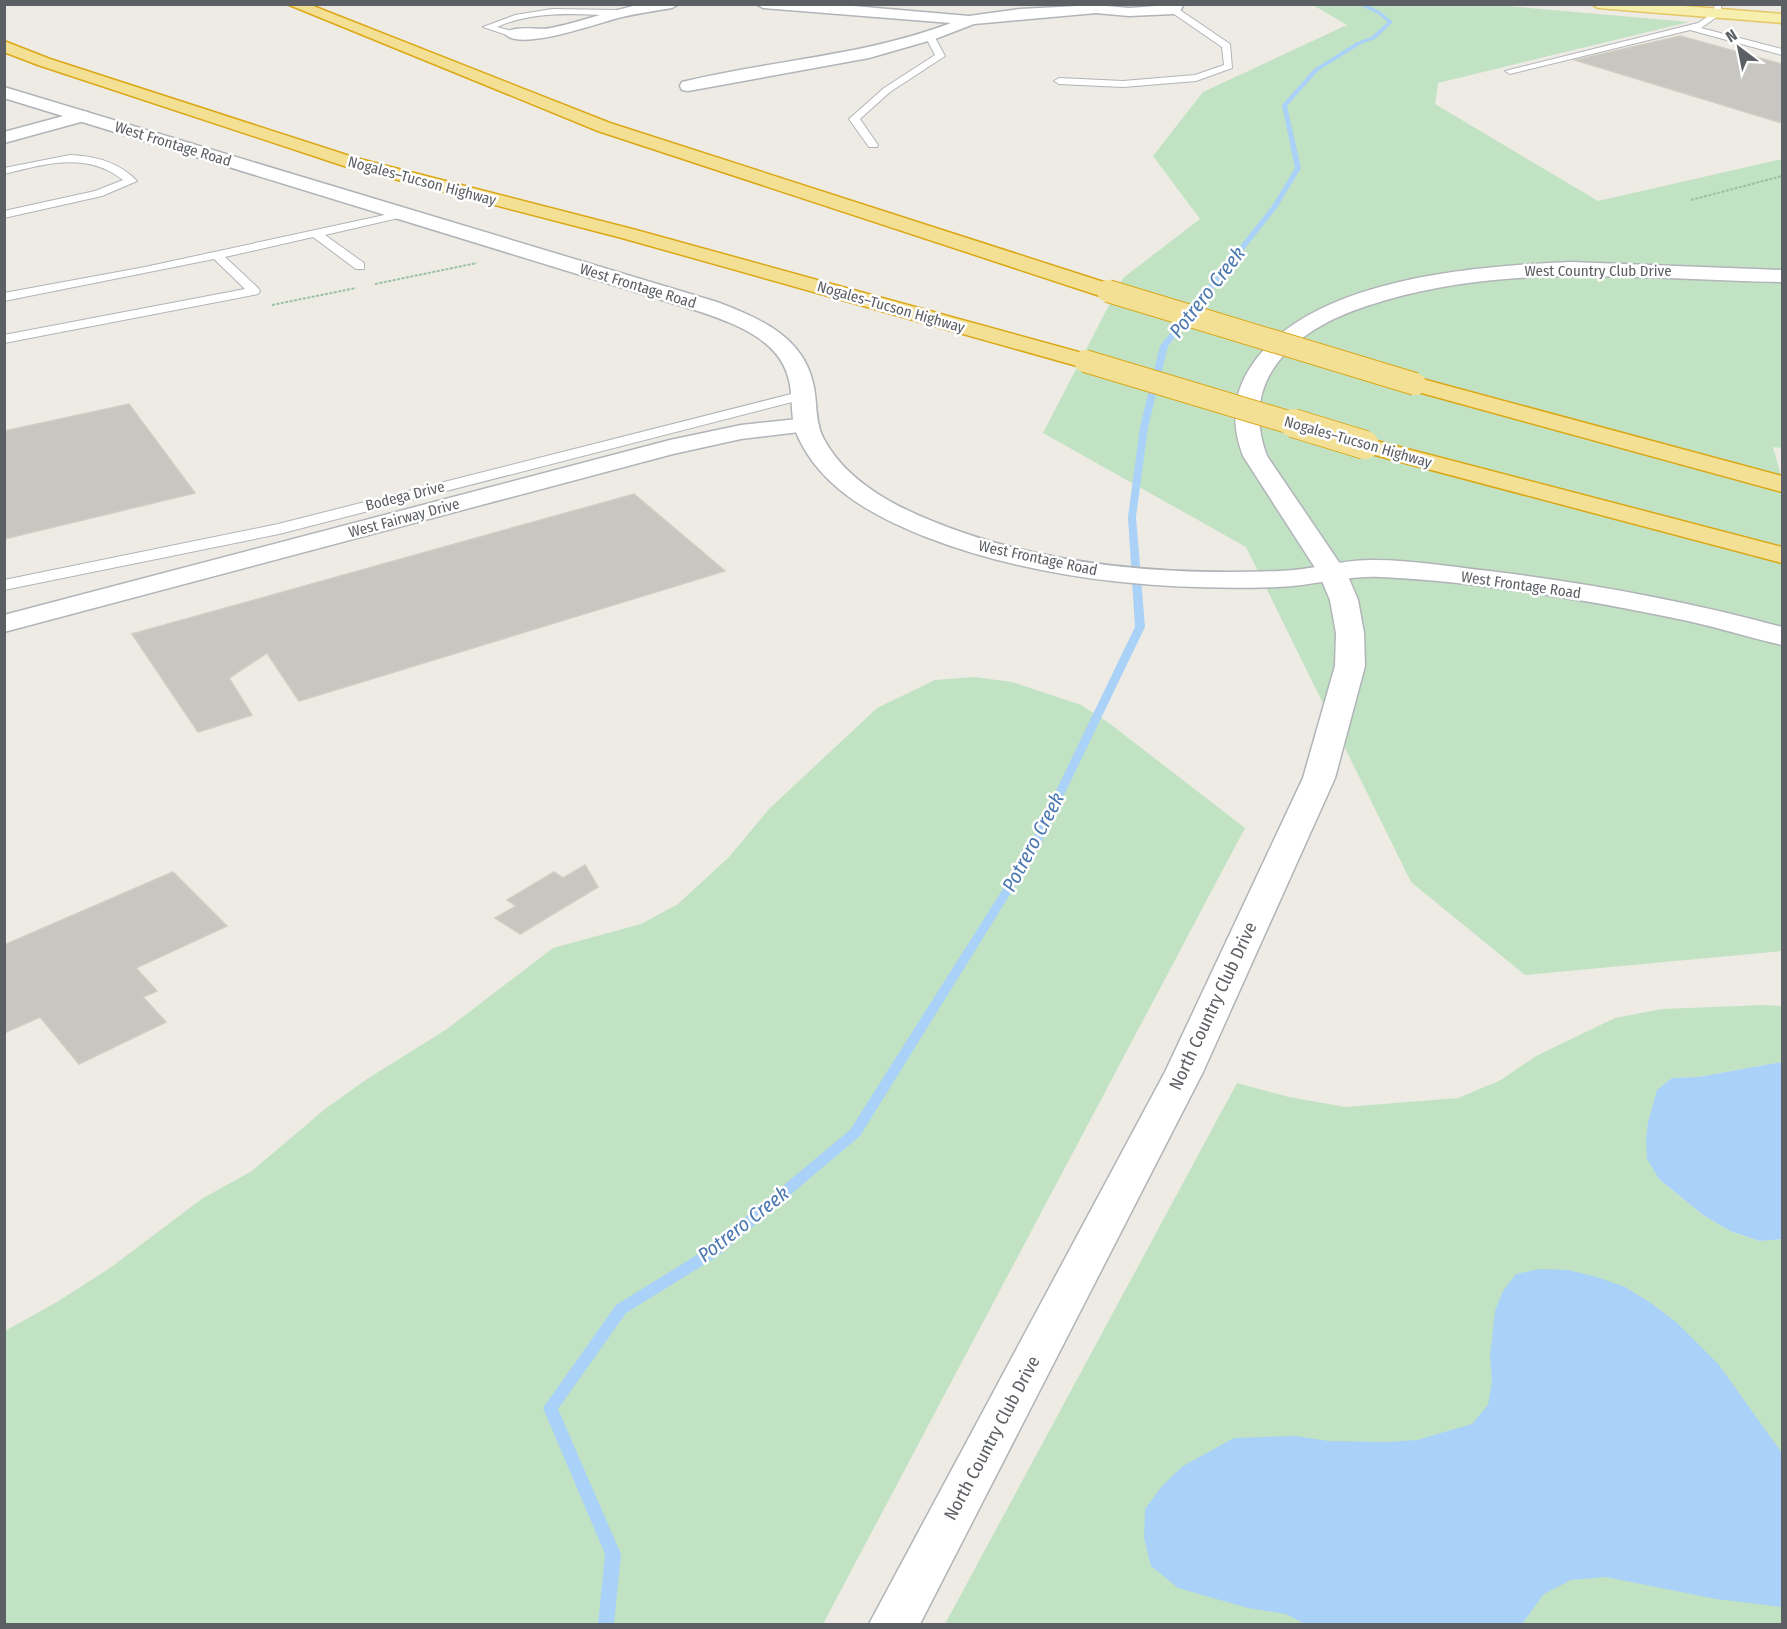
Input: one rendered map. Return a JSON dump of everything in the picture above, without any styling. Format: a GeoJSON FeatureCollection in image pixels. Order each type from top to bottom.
{"type":"FeatureCollection","features":[{"type":"Feature","properties":{"kind":"highway"},"geometry":{"type":"LineString","coordinates":[[294,4],[604,127],[1108,291],[1415,384],[1782,484]]}},
{"type":"Feature","properties":{"kind":"highway","name":"Nogales–Tucson Highway"},"geometry":{"type":"LineString","coordinates":[[4,46],[44,62],[350,162],[629,234],[1085,361],[1365,445],[1782,555]]}},
{"type":"Feature","properties":{"kind":"main road"},"geometry":{"type":"LineString","coordinates":[[1598,4],[1718,10],[1782,10]]}},
{"type":"Feature","properties":{"kind":"main road"},"geometry":{"type":"LineString","coordinates":[[1701,4],[1718,10],[1782,19]]}},
{"type":"Feature","properties":{"kind":"street"},"geometry":{"type":"LineString","coordinates":[[513,34],[550,33],[619,13],[672,4]]}},
{"type":"Feature","properties":{"kind":"street"},"geometry":{"type":"LineString","coordinates":[[763,4],[972,20],[1096,9],[1130,12],[1175,7]]}},
{"type":"Feature","properties":{"kind":"street"},"geometry":{"type":"LineString","coordinates":[[688,86],[869,53],[930,36],[972,20]]}},
{"type":"Feature","properties":{"kind":"street","name":"West Frontage Road"},"geometry":{"type":"LineString","coordinates":[[4,92],[709,307],[741,320],[768,334],[792,357],[799,370],[810,437],[821,455],[836,472],[881,506],[945,535],[982,547],[1078,568],[1169,577],[1284,579],[1371,568],[1482,578],[1672,610],[1782,636]]}},
{"type":"Feature","properties":{"kind":"street"},"geometry":{"type":"LineString","coordinates":[[4,138],[82,116]]}},
{"type":"Feature","properties":{"kind":"street","name":"West Country Club Drive"},"geometry":{"type":"LineString","coordinates":[[1261,368],[1274,350],[1291,334],[1316,319],[1377,295],[1451,278],[1535,269],[1581,267],[1627,267],[1782,276]]}},
{"type":"Feature","properties":{"kind":"street","name":"North Country Club Drive"},"geometry":{"type":"LineString","coordinates":[[894,1624],[1184,1072],[1319,778],[1350,666],[1350,633],[1344,600],[1333,574],[1260,465],[1247,438],[1246,403],[1261,368]]}},
{"type":"Feature","properties":{"kind":"street","name":"West Fairway Drive"},"geometry":{"type":"LineString","coordinates":[[4,624],[670,447],[741,432],[807,425]]}},
{"type":"Feature","properties":{"kind":"lane"},"geometry":{"type":"LineString","coordinates":[[1059,81],[1123,84],[1196,78],[1229,66],[1227,46],[1175,7]]}},
{"type":"Feature","properties":{"kind":"lane"},"geometry":{"type":"LineString","coordinates":[[1510,70],[1692,28],[1701,25],[1718,10]]}},
{"type":"Feature","properties":{"kind":"lane"},"geometry":{"type":"LineString","coordinates":[[513,34],[488,27],[507,17],[567,13],[619,13]]}},
{"type":"Feature","properties":{"kind":"lane"},"geometry":{"type":"LineString","coordinates":[[1692,28],[1782,52]]}},
{"type":"Feature","properties":{"kind":"lane"},"geometry":{"type":"LineString","coordinates":[[873,145],[854,119],[887,90],[940,56],[930,36]]}},
{"type":"Feature","properties":{"kind":"lane"},"geometry":{"type":"LineString","coordinates":[[4,171],[62,157],[93,158],[124,173],[131,180],[98,194],[4,215]]}},
{"type":"Feature","properties":{"kind":"lane"},"geometry":{"type":"LineString","coordinates":[[4,297],[217,256],[403,214]]}},
{"type":"Feature","properties":{"kind":"lane"},"geometry":{"type":"LineString","coordinates":[[316,234],[360,266]]}},
{"type":"Feature","properties":{"kind":"lane"},"geometry":{"type":"LineString","coordinates":[[4,339],[254,291],[217,256]]}},
{"type":"Feature","properties":{"kind":"lane","name":"Bodega Drive"},"geometry":{"type":"LineString","coordinates":[[4,585],[279,529],[803,395]]}},
{"type":"Feature","properties":{"kind":"path"},"geometry":{"type":"LineString","coordinates":[[1691,200],[1782,176]]}},
{"type":"Feature","properties":{"kind":"green space"},"geometry":{"type":"Polygon","coordinates":[[[1313,5],[1496,5],[1689,22],[1438,83],[1435,104],[1598,201],[1782,159],[1782,448],[1773,447],[1782,479],[1782,951],[1525,975],[1411,882],[1246,547],[1043,433],[1123,278],[1200,219],[1153,156],[1203,92],[1347,25],[1313,5]]]}},
{"type":"Feature","properties":{"kind":"green space"},"geometry":{"type":"Polygon","coordinates":[[[974,677],[1012,682],[1081,705],[1109,723],[1245,828],[823,1624],[5,1624],[5,1331],[57,1302],[110,1268],[203,1198],[252,1171],[325,1109],[367,1079],[447,1029],[553,948],[641,924],[678,904],[729,857],[769,809],[877,708],[935,680],[974,677]]]}},
{"type":"Feature","properties":{"kind":"green space"},"geometry":{"type":"Polygon","coordinates":[[[1782,1006],[1782,1062],[1698,1077],[1672,1078],[1653,1106],[1648,1122],[1659,1179],[1703,1215],[1730,1231],[1760,1241],[1782,1239],[1782,1624],[945,1624],[1237,1083],[1289,1097],[1345,1107],[1458,1098],[1501,1080],[1536,1056],[1615,1018],[1662,1009],[1782,1006]]]}},
{"type":"Feature","properties":{"kind":"water"},"geometry":{"type":"Polygon","coordinates":[[[1782,1062],[1782,1239],[1760,1241],[1730,1231],[1703,1215],[1659,1179],[1647,1159],[1648,1122],[1657,1090],[1672,1078],[1698,1077],[1782,1062]]]}},
{"type":"Feature","properties":{"kind":"water"},"geometry":{"type":"Polygon","coordinates":[[[1540,1269],[1568,1270],[1625,1287],[1676,1322],[1719,1365],[1782,1453],[1782,1607],[1716,1599],[1606,1577],[1571,1580],[1544,1594],[1522,1624],[1305,1624],[1286,1614],[1248,1608],[1178,1588],[1151,1566],[1144,1538],[1145,1509],[1162,1486],[1183,1466],[1234,1438],[1296,1436],[1328,1441],[1388,1442],[1417,1440],[1472,1424],[1488,1405],[1492,1382],[1490,1357],[1495,1311],[1503,1291],[1516,1274],[1540,1269]]]}},
{"type":"Feature","properties":{"kind":"building"},"geometry":{"type":"Polygon","coordinates":[[[1680,36],[1782,64],[1782,123],[1575,60],[1680,36]]]}},
{"type":"Feature","properties":{"kind":"building"},"geometry":{"type":"Polygon","coordinates":[[[129,404],[195,493],[4,539],[4,431],[129,404]]]}},
{"type":"Feature","properties":{"kind":"building"},"geometry":{"type":"Polygon","coordinates":[[[634,494],[725,571],[299,701],[267,653],[229,678],[252,715],[198,732],[132,634],[634,494]]]}},
{"type":"Feature","properties":{"kind":"building"},"geometry":{"type":"Polygon","coordinates":[[[585,865],[598,887],[520,934],[495,918],[516,906],[507,900],[554,872],[563,878],[585,865]]]}},
{"type":"Feature","properties":{"kind":"building"},"geometry":{"type":"Polygon","coordinates":[[[173,872],[227,926],[136,968],[157,991],[143,997],[166,1022],[79,1064],[40,1017],[4,1033],[4,945],[173,872]]]}},
{"type":"Feature","properties":{"kind":"waterway","name":"Potrero Creek"},"geometry":{"type":"LineString","coordinates":[[606,1624],[613,1554],[550,1408],[621,1309],[713,1252],[855,1133],[1032,851],[1140,627],[1132,517],[1144,427],[1164,346],[1275,207],[1298,168],[1284,106],[1316,70],[1359,43],[1373,38],[1391,22],[1380,13],[1359,4]]}}]}
